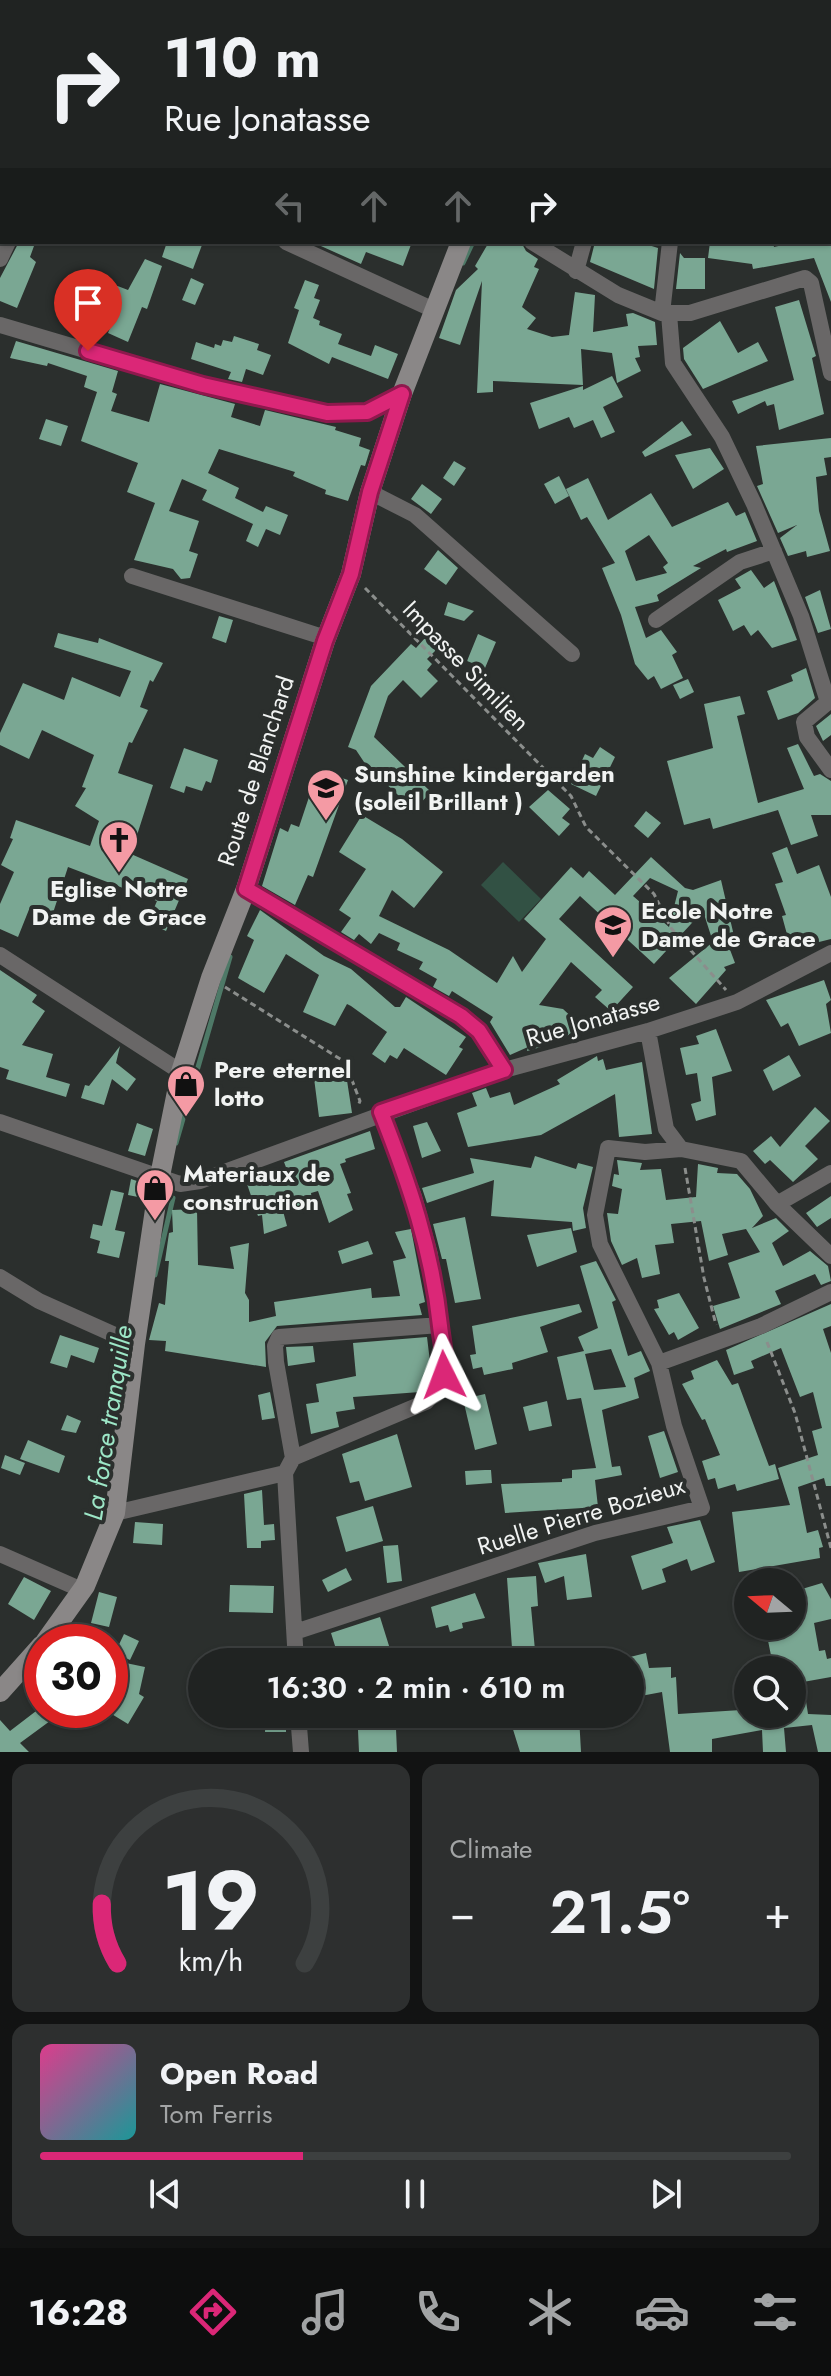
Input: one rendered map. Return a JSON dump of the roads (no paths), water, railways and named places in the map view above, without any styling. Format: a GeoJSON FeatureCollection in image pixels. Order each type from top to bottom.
{"type":"FeatureCollection","features":[{"type":"Feature","properties":{"kind":"street"},"geometry":{"type":"LineString","coordinates":[[290,244],[434,310]]}},
{"type":"Feature","properties":{"kind":"street","name":"Route de Blanchard"},"geometry":{"type":"LineString","coordinates":[[57,1624],[82,1590],[115,1513],[135,1344],[160,1176],[181,1072],[211,978],[246,889],[326,638],[351,574],[370,492],[402,394],[460,244]]}},
{"type":"Feature","properties":{"kind":"street"},"geometry":{"type":"LineString","coordinates":[[535,244],[618,295],[666,313],[690,313],[805,278],[811,283],[831,373]]}},
{"type":"Feature","properties":{"kind":"street"},"geometry":{"type":"LineString","coordinates":[[576,271],[583,244]]}},
{"type":"Feature","properties":{"kind":"street"},"geometry":{"type":"LineString","coordinates":[[670,244],[666,313],[673,363],[722,437],[801,616],[828,702],[804,722],[804,731],[831,770]]}},
{"type":"Feature","properties":{"kind":"street"},"geometry":{"type":"LineString","coordinates":[[1,327],[203,385],[327,413],[367,412],[402,394]]}},
{"type":"Feature","properties":{"kind":"street"},"geometry":{"type":"LineString","coordinates":[[370,492],[415,515],[572,654]]}},
{"type":"Feature","properties":{"kind":"street"},"geometry":{"type":"LineString","coordinates":[[656,620],[740,562],[774,551]]}},
{"type":"Feature","properties":{"kind":"street"},"geometry":{"type":"LineString","coordinates":[[132,576],[326,638]]}},
{"type":"Feature","properties":{"kind":"street"},"geometry":{"type":"LineString","coordinates":[[246,889],[461,1016],[479,1031],[504,1070]]}},
{"type":"Feature","properties":{"kind":"street","name":"Rue Jonatasse"},"geometry":{"type":"LineString","coordinates":[[0,1122],[180,1184],[200,1181],[381,1112],[504,1070],[648,1031],[737,1002],[831,953]]}},
{"type":"Feature","properties":{"kind":"street"},"geometry":{"type":"LineString","coordinates":[[0,955],[181,1072]]}},
{"type":"Feature","properties":{"kind":"street"},"geometry":{"type":"LineString","coordinates":[[648,1031],[666,1129],[681,1149]]}},
{"type":"Feature","properties":{"kind":"street"},"geometry":{"type":"LineString","coordinates":[[115,1513],[289,1465],[426,1402],[444,1375],[437,1289],[418,1211],[381,1112]]}},
{"type":"Feature","properties":{"kind":"street"},"geometry":{"type":"LineString","coordinates":[[831,1256],[777,1204],[741,1161],[681,1149],[645,1152],[608,1148],[595,1215],[600,1244],[659,1363],[761,1326],[831,1292]]}},
{"type":"Feature","properties":{"kind":"street"},"geometry":{"type":"LineString","coordinates":[[777,1204],[831,1173]]}},
{"type":"Feature","properties":{"kind":"street"},"geometry":{"type":"LineString","coordinates":[[0,1277],[39,1301],[135,1344]]}},
{"type":"Feature","properties":{"kind":"street"},"geometry":{"type":"LineString","coordinates":[[296,1648],[289,1465],[276,1362],[279,1337],[440,1325]]}},
{"type":"Feature","properties":{"kind":"street","name":"Ruelle Pierre Bozieux"},"geometry":{"type":"LineString","coordinates":[[295,1632],[595,1533],[702,1508],[674,1426],[659,1363]]}},
{"type":"Feature","properties":{"kind":"street"},"geometry":{"type":"LineString","coordinates":[[0,1554],[82,1590]]}},
{"type":"Feature","properties":{"kind":"street","name":"Route de Blanchard"},"geometry":{"type":"LineString","coordinates":[[0,1692],[24,1665]]}},
{"type":"Feature","properties":{"kind":"street"},"geometry":{"type":"LineString","coordinates":[[299,1728],[301,1752]]}},
{"type":"Feature","properties":{"kind":"waterway","name":"La force tranquille"},"geometry":{"type":"LineString","coordinates":[[463,263],[472,244]]}},
{"type":"Feature","properties":{"kind":"waterway","name":"La force tranquille"},"geometry":{"type":"LineString","coordinates":[[176,1143],[230,957]]}},
{"type":"Feature","properties":{"kind":"waterway","name":"La force tranquille"},"geometry":{"type":"LineString","coordinates":[[155,1275],[173,1198]]}},
{"type":"Feature","properties":{"kind":"place","name":"Sunshine kindergarden (soleil Brillant )"},"geometry":{"type":"Point","coordinates":[326,822]}},
{"type":"Feature","properties":{"kind":"place","name":"Eglise Notre Dame de Grace"},"geometry":{"type":"Point","coordinates":[119,874]}},
{"type":"Feature","properties":{"kind":"place","name":"Ecole Notre Dame de Grace"},"geometry":{"type":"Point","coordinates":[613,959]}},
{"type":"Feature","properties":{"kind":"place","name":"Pere eternel lotto"},"geometry":{"type":"Point","coordinates":[186,1118]}},
{"type":"Feature","properties":{"kind":"place","name":"Materiaux de construction"},"geometry":{"type":"Point","coordinates":[155,1222]}}]}
